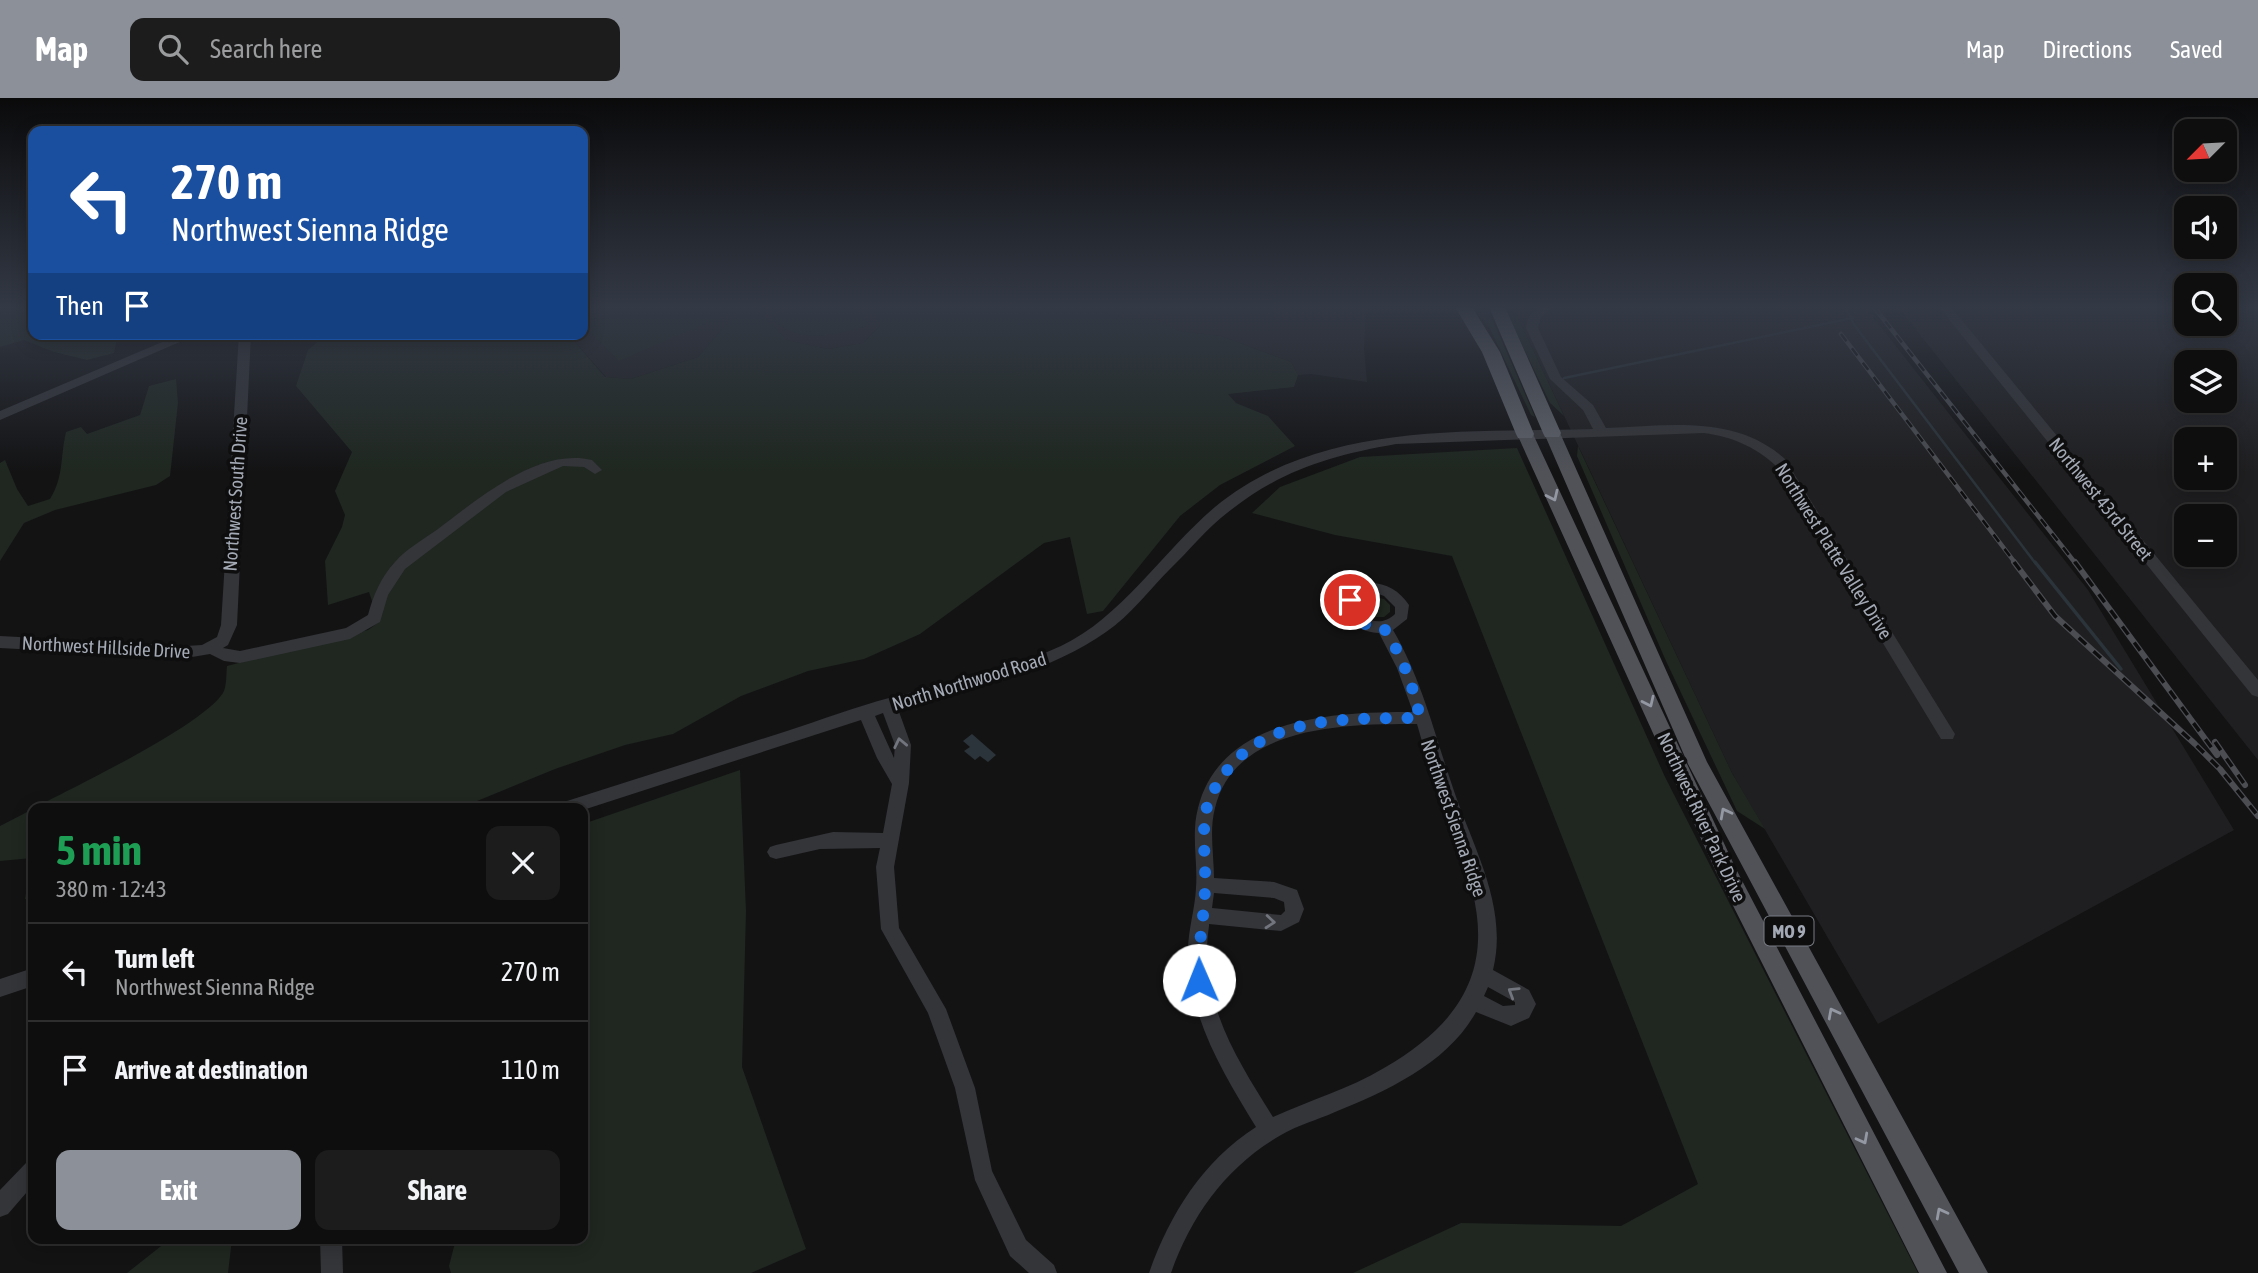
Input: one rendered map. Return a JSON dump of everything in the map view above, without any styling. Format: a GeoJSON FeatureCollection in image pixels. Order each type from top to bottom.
{"type":"FeatureCollection","features":[{"type":"Feature","properties":{"kind":"highway","name":"Northwest River Park Drive"},"geometry":{"type":"LineString","coordinates":[[1495,362],[1525,434]]}},
{"type":"Feature","properties":{"kind":"highway","name":"Northwest River Park Drive"},"geometry":{"type":"LineString","coordinates":[[1521,362],[1552,433]]}},
{"type":"Feature","properties":{"kind":"main road","name":"Northwest River Park Drive"},"geometry":{"type":"LineString","coordinates":[[1552,433],[1698,764],[1974,1273]]}},
{"type":"Feature","properties":{"kind":"main road","name":"Northwest River Park Drive"},"geometry":{"type":"LineString","coordinates":[[1525,434],[1728,874],[1934,1273]]}},
{"type":"Feature","properties":{"kind":"street"},"geometry":{"type":"LineString","coordinates":[[0,416],[127,362]]}},
{"type":"Feature","properties":{"kind":"street","name":"Northwest South Drive"},"geometry":{"type":"LineString","coordinates":[[212,648],[223,641],[229,625],[243,362]]}},
{"type":"Feature","properties":{"kind":"street"},"geometry":{"type":"LineString","coordinates":[[1548,362],[1556,379],[1588,408],[1602,433]]}},
{"type":"Feature","properties":{"kind":"street","name":"Northwest 43rd Street"},"geometry":{"type":"LineString","coordinates":[[1990,362],[2258,691]]}},
{"type":"Feature","properties":{"kind":"street","name":"Northwest Platte Valley Drive"},"geometry":{"type":"LineString","coordinates":[[1552,433],[1720,431],[1750,440],[1772,453],[1797,488],[1947,734]]}},
{"type":"Feature","properties":{"kind":"street","name":"North Northwood Road"},"geometry":{"type":"LineString","coordinates":[[583,803],[890,704],[1031,664],[1069,649],[1104,626],[1220,511],[1262,481],[1301,463],[1361,446],[1396,440],[1552,433]]}},
{"type":"Feature","properties":{"kind":"street"},"geometry":{"type":"LineString","coordinates":[[212,648],[227,657],[240,657],[350,633],[375,618],[387,582],[400,565],[501,489],[537,471],[563,462],[587,463],[595,470]]}},
{"type":"Feature","properties":{"kind":"street","name":"Northwest Sienna Ridge"},"geometry":{"type":"LineString","coordinates":[[1160,1273],[1172,1235],[1219,1169],[1269,1130],[1385,1079],[1422,1057],[1459,1024],[1474,1001],[1488,957],[1487,919],[1472,864],[1405,668],[1383,627]]}},
{"type":"Feature","properties":{"kind":"street","name":"Northwest Hillside Drive"},"geometry":{"type":"LineString","coordinates":[[0,642],[186,652],[212,648]]}},
{"type":"Feature","properties":{"kind":"street"},"geometry":{"type":"LineString","coordinates":[[890,704],[891,715],[903,745],[901,783],[885,867],[890,929],[936,1009],[965,1088],[982,1172],[1018,1248],[1046,1273]]}},
{"type":"Feature","properties":{"kind":"street"},"geometry":{"type":"LineString","coordinates":[[866,712],[885,758],[901,783]]}},
{"type":"Feature","properties":{"kind":"street"},"geometry":{"type":"LineString","coordinates":[[1269,1130],[1223,1054],[1207,1017],[1199,980],[1197,949],[1205,885],[1203,835],[1210,797],[1229,768],[1248,750],[1279,733],[1325,722],[1420,718]]}},
{"type":"Feature","properties":{"kind":"street"},"geometry":{"type":"LineString","coordinates":[[776,852],[807,842],[836,837],[890,841]]}},
{"type":"Feature","properties":{"kind":"street"},"geometry":{"type":"LineString","coordinates":[[1202,915],[1281,923],[1289,921],[1295,915],[1296,905],[1292,896],[1274,890],[1205,885]]}},
{"type":"Feature","properties":{"kind":"street"},"geometry":{"type":"LineString","coordinates":[[1474,1001],[1510,1018],[1517,1018],[1523,1013],[1526,1004],[1522,996],[1483,974]]}},
{"type":"Feature","properties":{"kind":"street"},"geometry":{"type":"LineString","coordinates":[[0,988],[28,979]]}},
{"type":"Feature","properties":{"kind":"street"},"geometry":{"type":"LineString","coordinates":[[0,995],[28,987]]}},
{"type":"Feature","properties":{"kind":"street"},"geometry":{"type":"LineString","coordinates":[[0,1206],[28,1175]]}},
{"type":"Feature","properties":{"kind":"street"},"geometry":{"type":"LineString","coordinates":[[331,1244],[332,1273]]}},
{"type":"Feature","properties":{"kind":"shaded area"},"geometry":{"type":"Polygon","coordinates":[[[304,362],[592,362],[605,377],[631,379],[683,362],[1291,362],[1298,375],[1294,387],[1228,394],[1236,403],[1268,416],[1295,446],[1220,485],[1180,516],[1103,611],[1087,614],[1070,537],[1044,543],[920,634],[864,659],[808,671],[741,696],[673,734],[625,745],[555,769],[472,803],[44,803],[136,755],[190,722],[223,693],[227,666],[368,630],[379,622],[369,592],[328,605],[325,561],[345,515],[335,491],[352,452],[296,386],[304,362]]]}},
{"type":"Feature","properties":{"kind":"shaded area"},"geometry":{"type":"Polygon","coordinates":[[[593,362],[683,362],[631,379],[606,377],[593,362]]]}},
{"type":"Feature","properties":{"kind":"shaded area"},"geometry":{"type":"Polygon","coordinates":[[[1291,362],[1365,362],[1367,382],[1311,374],[1298,375],[1291,362]]]}},
{"type":"Feature","properties":{"kind":"shaded area"},"geometry":{"type":"Polygon","coordinates":[[[1506,362],[1511,362],[1535,417],[1531,415],[1506,362]]]}},
{"type":"Feature","properties":{"kind":"shaded area"},"geometry":{"type":"Polygon","coordinates":[[[1530,362],[1539,362],[1564,416],[1550,403],[1530,362]]]}},
{"type":"Feature","properties":{"kind":"shaded area"},"geometry":{"type":"Polygon","coordinates":[[[1539,362],[1908,362],[2088,590],[2234,830],[1878,1024],[1732,773],[1539,362]]]}},
{"type":"Feature","properties":{"kind":"shaded area"},"geometry":{"type":"Polygon","coordinates":[[[1942,362],[2174,362],[2174,413],[2237,413],[2237,362],[2258,362],[2258,760],[1942,362]]]}},
{"type":"Feature","properties":{"kind":"shaded area"},"geometry":{"type":"Polygon","coordinates":[[[176,379],[178,403],[170,476],[156,485],[55,510],[24,523],[0,561],[0,463],[5,460],[17,489],[28,506],[50,499],[60,475],[66,432],[81,427],[87,434],[140,415],[149,386],[176,379]]]}},
{"type":"Feature","properties":{"kind":"shaded area"},"geometry":{"type":"Polygon","coordinates":[[[1578,446],[1732,773],[1765,829],[1737,811],[1666,661],[1577,456],[1578,446]]]}},
{"type":"Feature","properties":{"kind":"shaded area"},"geometry":{"type":"Polygon","coordinates":[[[1517,448],[1665,777],[1918,1273],[1353,1273],[1461,1223],[1621,1226],[1698,1184],[1452,556],[1335,535],[1252,513],[1280,487],[1360,457],[1517,448]]]}},
{"type":"Feature","properties":{"kind":"shaded area"},"geometry":{"type":"Polygon","coordinates":[[[1374,597],[1384,599],[1390,605],[1390,612],[1384,617],[1370,617],[1362,612],[1362,601],[1374,597]]]}},
{"type":"Feature","properties":{"kind":"shaded area"},"geometry":{"type":"Polygon","coordinates":[[[972,734],[996,755],[988,762],[980,756],[975,760],[964,751],[970,747],[963,741],[972,734]]]}},
{"type":"Feature","properties":{"kind":"shaded area"},"geometry":{"type":"Polygon","coordinates":[[[740,770],[746,911],[742,1067],[806,1249],[751,1273],[451,1273],[449,1266],[455,1244],[588,1244],[588,822],[740,770]]]}},
{"type":"Feature","properties":{"kind":"shaded area"},"geometry":{"type":"Polygon","coordinates":[[[28,812],[28,858],[0,861],[0,826],[28,812]]]}},
{"type":"Feature","properties":{"kind":"shaded area"},"geometry":{"type":"Polygon","coordinates":[[[164,1244],[231,1244],[228,1273],[127,1273],[164,1244]]]}},
{"type":"Feature","properties":{"kind":"waterway"},"geometry":{"type":"LineString","coordinates":[[1564,378],[1642,362]]}},
{"type":"Feature","properties":{"kind":"waterway"},"geometry":{"type":"LineString","coordinates":[[1882,362],[2036,564]]}},
{"type":"Feature","properties":{"kind":"waterway"},"geometry":{"type":"LineString","coordinates":[[2035,562],[2121,669]]}},
{"type":"Feature","properties":{"kind":"railway"},"geometry":{"type":"LineString","coordinates":[[1862,362],[2016,564]]}},
{"type":"Feature","properties":{"kind":"railway"},"geometry":{"type":"LineString","coordinates":[[1917,362],[2076,564]]}},
{"type":"Feature","properties":{"kind":"railway"},"geometry":{"type":"LineString","coordinates":[[2014,562],[2055,616],[2195,744],[2220,769],[2258,816]]}},
{"type":"Feature","properties":{"kind":"railway"},"geometry":{"type":"LineString","coordinates":[[2075,562],[2217,755]]}},
{"type":"Feature","properties":{"kind":"railway"},"geometry":{"type":"LineString","coordinates":[[2215,742],[2245,785]]}},
{"type":"Feature","properties":{"kind":"route"},"geometry":{"type":"LineString","coordinates":[[1199,980],[1197,949],[1205,885],[1203,835],[1210,797],[1229,768],[1248,750],[1279,733],[1300,726],[1325,722],[1420,718],[1413,689],[1395,644],[1383,627],[1369,626],[1357,620],[1350,610],[1350,600]]}}]}
